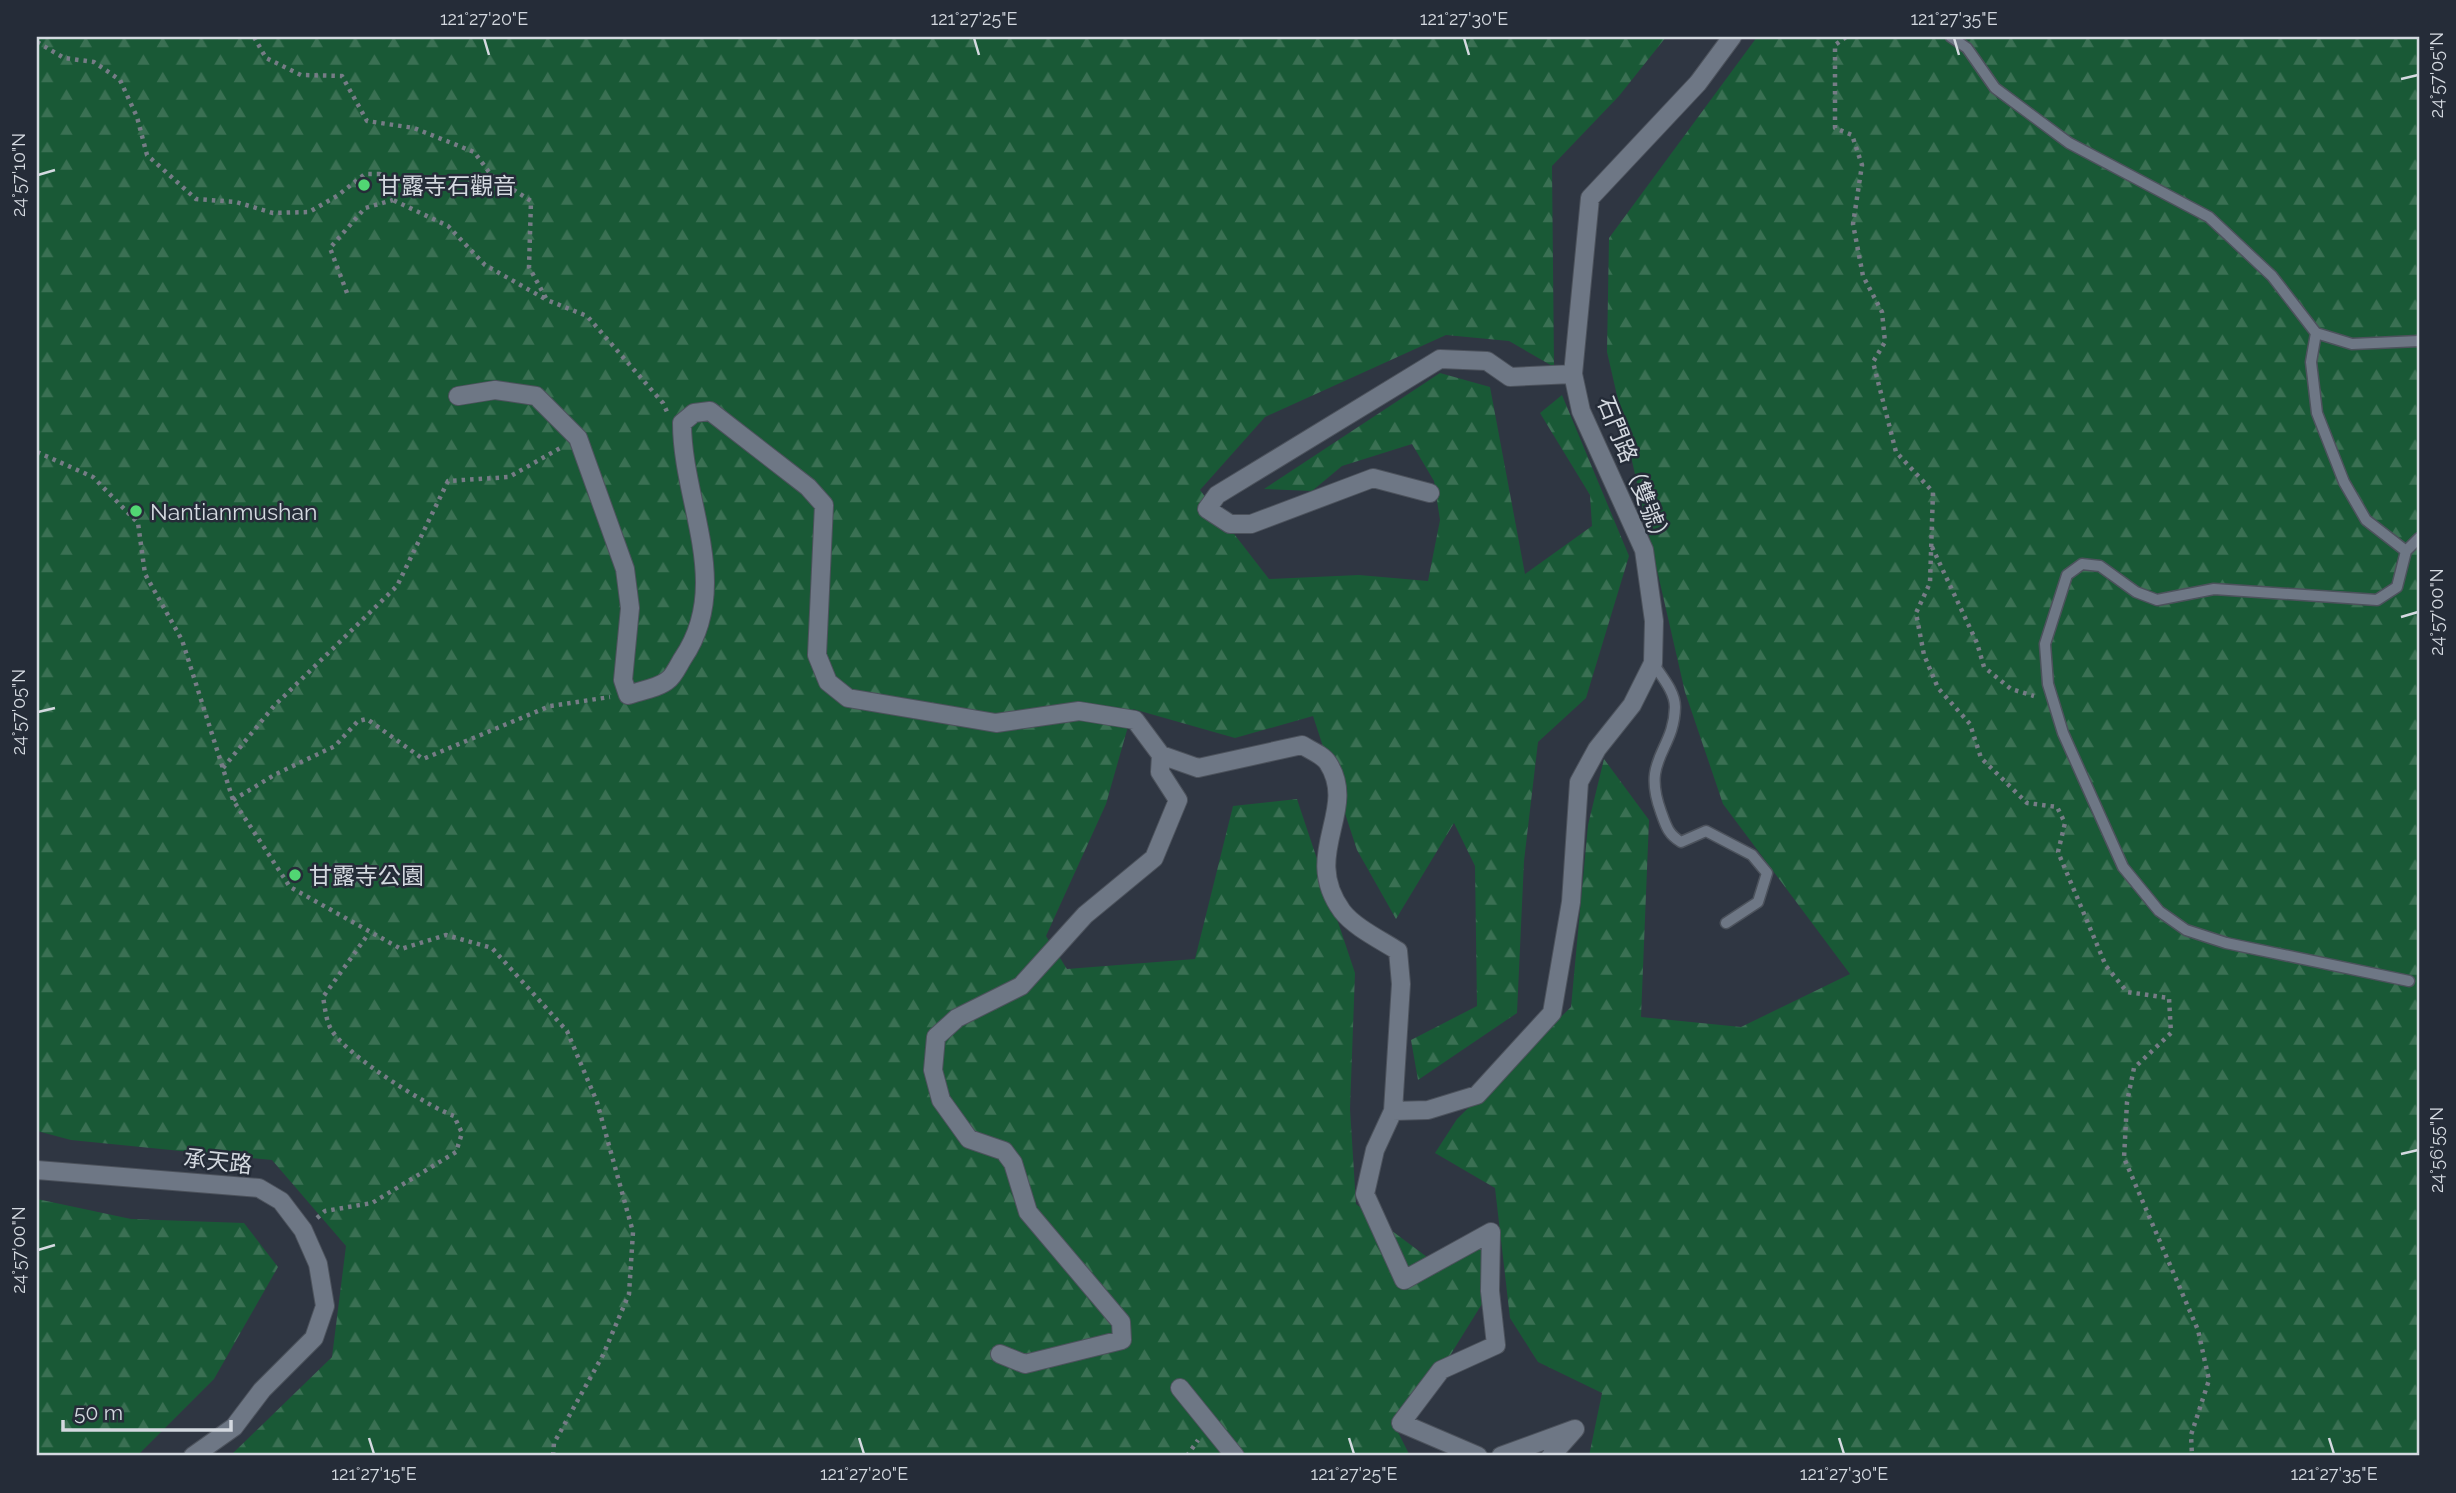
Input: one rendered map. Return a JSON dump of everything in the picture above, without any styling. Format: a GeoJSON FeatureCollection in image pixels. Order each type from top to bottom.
{"type":"FeatureCollection","features":[{"type":"Feature","properties":{"kind":"street","name":"石門路（雙號）"},"geometry":{"type":"LineString","coordinates":[[1393,1111],[1428,1110],[1477,1095],[1552,1013],[1571,902],[1579,782],[1597,749],[1632,705],[1653,663],[1654,621],[1644,551],[1581,411],[1573,374],[1590,198],[1698,83],[1732,37]]}},
{"type":"Feature","properties":{"kind":"street"},"geometry":{"type":"LineString","coordinates":[[1430,493],[1373,478],[1251,524],[1230,524],[1207,509],[1217,495],[1440,359],[1487,361],[1510,377],[1573,374]]}},
{"type":"Feature","properties":{"kind":"street"},"geometry":{"type":"LineString","coordinates":[[458,396],[495,390],[536,396],[578,438],[625,569],[630,608],[623,680],[628,695],[668,681],[693,644],[704,602],[705,562],[682,444],[682,423],[694,413],[710,411],[808,487],[824,505],[817,655],[828,682],[848,698],[996,723],[1079,711],[1135,720],[1161,755],[1198,768],[1302,745],[1328,761],[1339,791],[1324,865],[1330,893],[1344,914],[1398,951],[1401,984],[1393,1111],[1375,1150],[1365,1194],[1404,1280],[1491,1232],[1490,1291],[1496,1345],[1440,1370],[1401,1423],[1478,1456]]}},
{"type":"Feature","properties":{"kind":"street"},"geometry":{"type":"LineString","coordinates":[[1000,1354],[1025,1364],[1122,1340],[1121,1322],[1028,1212],[1013,1163],[1004,1151],[969,1139],[941,1100],[933,1070],[936,1037],[957,1018],[1021,986],[1085,915],[1154,858],[1178,800],[1160,772],[1161,755]]}},
{"type":"Feature","properties":{"kind":"street","name":"承天路"},"geometry":{"type":"LineString","coordinates":[[37,1170],[259,1188],[281,1201],[303,1230],[318,1264],[325,1306],[314,1338],[262,1390],[234,1427],[193,1456]]}},
{"type":"Feature","properties":{"kind":"street"},"geometry":{"type":"LineString","coordinates":[[1180,1388],[1235,1456]]}},
{"type":"Feature","properties":{"kind":"street"},"geometry":{"type":"LineString","coordinates":[[1501,1456],[1575,1429],[1550,1456]]}},
{"type":"Feature","properties":{"kind":"lane"},"geometry":{"type":"LineString","coordinates":[[1951,37],[1967,48],[1995,88],[2069,142],[2209,217],[2272,276],[2316,333],[2352,344],[2419,341]]}},
{"type":"Feature","properties":{"kind":"lane"},"geometry":{"type":"LineString","coordinates":[[2316,333],[2311,362],[2317,413],[2344,482],[2366,520],[2406,551]]}},
{"type":"Feature","properties":{"kind":"lane"},"geometry":{"type":"LineString","coordinates":[[2409,981],[2226,943],[2186,930],[2159,911],[2123,867],[2063,733],[2052,702],[2045,644],[2067,575],[2082,564],[2101,566],[2136,592],[2157,600],[2214,589],[2377,600],[2397,587],[2406,551],[2419,538]]}},
{"type":"Feature","properties":{"kind":"lane"},"geometry":{"type":"LineString","coordinates":[[1653,663],[1670,689],[1675,704],[1672,724],[1653,775],[1655,795],[1670,835],[1681,842],[1706,831],[1752,855],[1767,873],[1758,902],[1726,923]]}},
{"type":"Feature","properties":{"kind":"path"},"geometry":{"type":"LineString","coordinates":[[254,37],[266,58],[301,75],[342,76],[367,121],[414,128],[474,152],[492,176],[531,201],[530,267],[547,300]]}},
{"type":"Feature","properties":{"kind":"path"},"geometry":{"type":"LineString","coordinates":[[1846,37],[1835,45],[1835,128],[1852,135],[1862,165],[1853,225],[1863,275],[1882,312],[1885,342],[1873,362],[1896,452],[1933,492],[1930,583],[1916,613],[1924,655],[1938,688],[1970,724],[1981,758],[2027,803],[2057,807],[2065,823],[2058,852],[2106,966],[2127,992],[2169,998],[2171,1033],[2134,1068],[2127,1102],[2123,1158],[2198,1330],[2209,1380],[2191,1435],[2192,1456]]}},
{"type":"Feature","properties":{"kind":"path"},"geometry":{"type":"LineString","coordinates":[[37,42],[64,58],[94,62],[120,80],[137,117],[148,155],[196,199],[236,202],[273,213],[309,212],[337,197],[365,174],[380,174],[390,186],[393,200]]}},
{"type":"Feature","properties":{"kind":"path"},"geometry":{"type":"LineString","coordinates":[[347,293],[330,248],[365,208],[393,200],[448,226],[485,265],[547,300],[587,316],[663,403],[682,444]]}},
{"type":"Feature","properties":{"kind":"path"},"geometry":{"type":"LineString","coordinates":[[223,768],[274,706],[397,586],[449,481],[509,477],[578,438]]}},
{"type":"Feature","properties":{"kind":"path"},"geometry":{"type":"LineString","coordinates":[[37,452],[93,477],[138,523],[145,574],[181,640],[233,800],[290,887],[401,949],[446,935],[492,948],[567,1031],[597,1102],[633,1232],[629,1294],[603,1355],[554,1443],[553,1456]]}},
{"type":"Feature","properties":{"kind":"path"},"geometry":{"type":"LineString","coordinates":[[1931,545],[1977,643],[1984,667],[2011,689],[2052,702]]}},
{"type":"Feature","properties":{"kind":"path"},"geometry":{"type":"LineString","coordinates":[[233,800],[276,774],[335,746],[358,721],[368,719],[423,759],[550,706],[628,695]]}},
{"type":"Feature","properties":{"kind":"path"},"geometry":{"type":"LineString","coordinates":[[303,1230],[325,1211],[372,1203],[456,1153],[462,1133],[454,1116],[436,1110],[354,1053],[331,1029],[323,997],[369,932]]}},
{"type":"Feature","properties":{"kind":"path"},"geometry":{"type":"LineString","coordinates":[[2346,1456],[2371,1456]]}},
{"type":"Feature","properties":{"kind":"green space"},"geometry":{"type":"Polygon","coordinates":[[[37,37],[1666,37],[1619,96],[1552,166],[1554,367],[1509,341],[1446,335],[1265,417],[1200,490],[1269,579],[1359,575],[1428,581],[1440,520],[1434,481],[1412,444],[1342,466],[1312,491],[1264,489],[1440,373],[1490,387],[1525,574],[1592,526],[1590,495],[1540,413],[1562,395],[1629,556],[1586,698],[1538,742],[1524,861],[1517,1013],[1418,1080],[1411,1040],[1477,1006],[1475,866],[1454,823],[1396,919],[1357,850],[1313,716],[1235,738],[1133,709],[1106,804],[1046,936],[1067,969],[1195,959],[1233,806],[1297,799],[1355,973],[1350,1109],[1356,1204],[1431,1260],[1491,1232],[1490,1291],[1441,1370],[1396,1428],[1410,1456],[230,1456],[332,1357],[346,1246],[272,1160],[71,1140],[37,1131],[37,37]]]}},
{"type":"Feature","properties":{"kind":"green space"},"geometry":{"type":"Polygon","coordinates":[[[1757,37],[2419,37],[2419,1456],[1589,1456],[1602,1393],[1538,1362],[1510,1318],[1495,1188],[1435,1153],[1457,1119],[1571,1007],[1588,825],[1604,759],[1649,820],[1641,1017],[1741,1027],[1850,974],[1723,804],[1685,692],[1607,352],[1609,238],[1757,37]]]}},
{"type":"Feature","properties":{"kind":"green space"},"geometry":{"type":"Polygon","coordinates":[[[37,1199],[131,1219],[244,1223],[278,1267],[214,1379],[137,1456],[37,1456],[37,1199]]]}},
{"type":"Feature","properties":{"kind":"place","name":"甘露寺石觀音"},"geometry":{"type":"Point","coordinates":[364,185]}},
{"type":"Feature","properties":{"kind":"place","name":"Nantianmushan"},"geometry":{"type":"Point","coordinates":[136,511]}},
{"type":"Feature","properties":{"kind":"place","name":"甘露寺公園"},"geometry":{"type":"Point","coordinates":[295,875]}}]}
